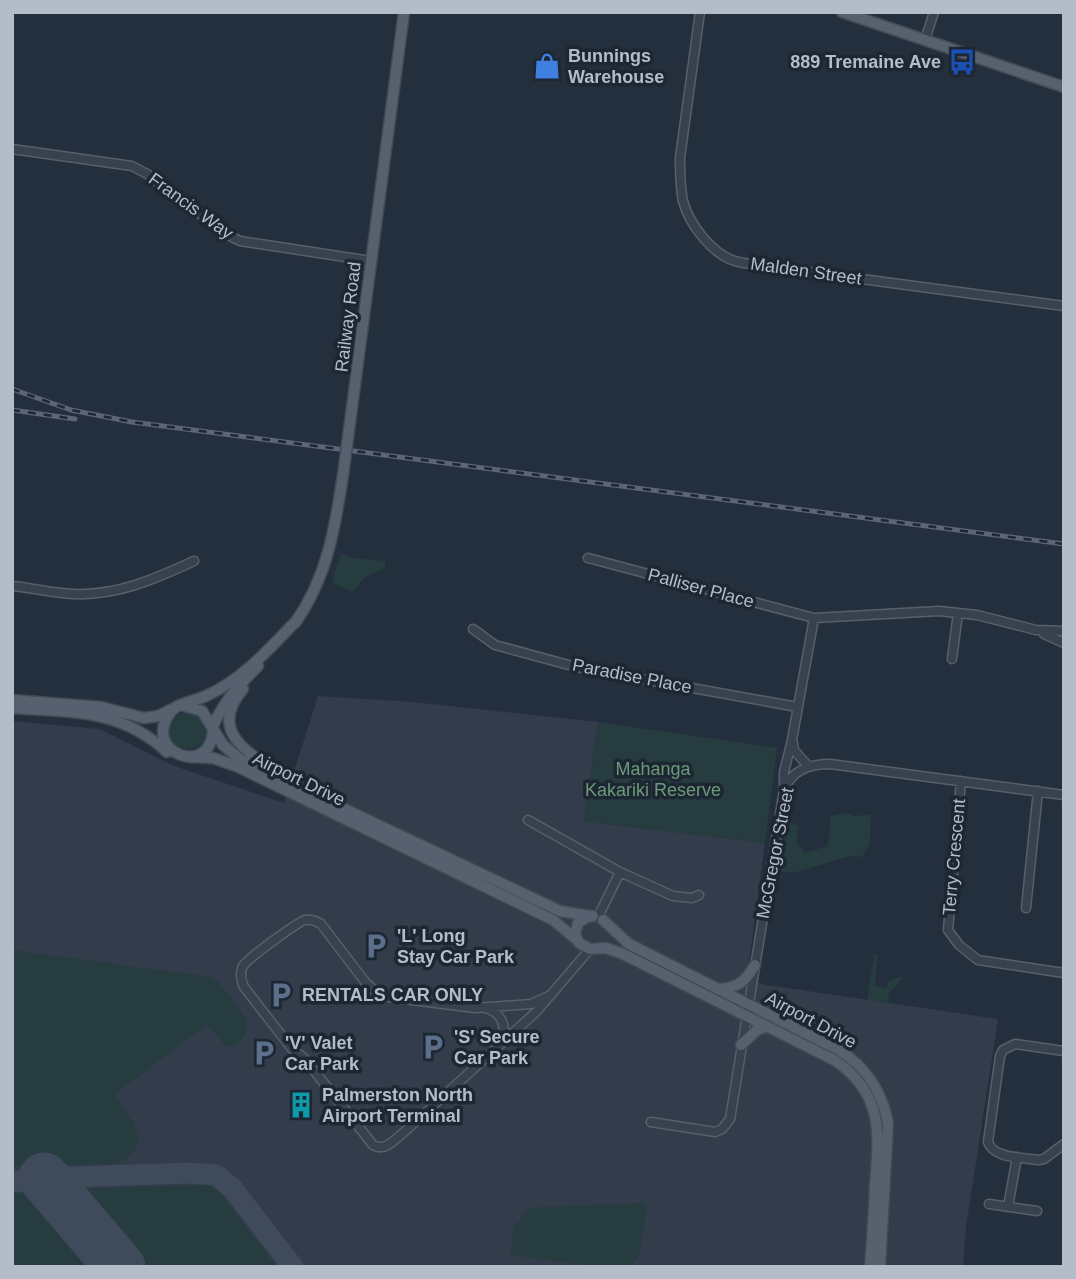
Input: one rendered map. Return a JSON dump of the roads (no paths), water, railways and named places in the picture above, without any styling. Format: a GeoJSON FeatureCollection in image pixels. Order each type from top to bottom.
{"type":"FeatureCollection","features":[{"type":"Feature","properties":{"kind":"main road","name":"Railway Road"},"geometry":{"type":"LineString","coordinates":[[213,728],[221,707],[230,695],[279,645],[298,619],[316,588],[331,548],[404,12]]}},
{"type":"Feature","properties":{"kind":"main road"},"geometry":{"type":"LineString","coordinates":[[842,12],[1064,87]]}},
{"type":"Feature","properties":{"kind":"main road","name":"Railway Road"},"geometry":{"type":"LineString","coordinates":[[13,706],[101,707],[144,718],[158,716],[224,686],[262,655],[298,619]]}},
{"type":"Feature","properties":{"kind":"main road"},"geometry":{"type":"LineString","coordinates":[[279,645],[233,704],[230,717],[232,732],[239,745],[251,756],[323,797]]}},
{"type":"Feature","properties":{"kind":"main road","name":"Railway Road"},"geometry":{"type":"LineString","coordinates":[[13,706],[109,718],[143,733],[170,754],[186,757]]}},
{"type":"Feature","properties":{"kind":"main road"},"geometry":{"type":"LineString","coordinates":[[178,706],[202,711],[213,728],[209,745],[197,755],[186,757],[170,749],[166,743],[164,735],[169,713],[178,706]]}},
{"type":"Feature","properties":{"kind":"main road","name":"Airport Drive"},"geometry":{"type":"LineString","coordinates":[[213,728],[223,745],[234,756],[560,911],[598,918],[629,944],[848,1056],[865,1072],[878,1091],[886,1112],[888,1135],[880,1267]]}},
{"type":"Feature","properties":{"kind":"main road","name":"Airport Drive"},"geometry":{"type":"LineString","coordinates":[[186,757],[213,758],[236,766],[553,920],[578,941]]}},
{"type":"Feature","properties":{"kind":"main road"},"geometry":{"type":"LineString","coordinates":[[598,918],[608,929],[603,944],[592,949],[578,941],[575,934],[582,919],[598,918]]}},
{"type":"Feature","properties":{"kind":"main road","name":"Airport Drive"},"geometry":{"type":"LineString","coordinates":[[592,949],[615,950],[826,1056],[846,1068],[862,1085],[872,1104],[878,1138],[870,1267]]}},
{"type":"Feature","properties":{"kind":"main road"},"geometry":{"type":"LineString","coordinates":[[718,989],[738,986],[744,982],[755,965]]}},
{"type":"Feature","properties":{"kind":"main road"},"geometry":{"type":"LineString","coordinates":[[741,1045],[757,1030],[765,1027]]}},
{"type":"Feature","properties":{"kind":"street","name":"Malden Street"},"geometry":{"type":"LineString","coordinates":[[700,12],[680,158],[680,180],[684,204],[697,228],[713,247],[733,260],[757,265],[1064,306]]}},
{"type":"Feature","properties":{"kind":"street"},"geometry":{"type":"LineString","coordinates":[[925,40],[934,12]]}},
{"type":"Feature","properties":{"kind":"street","name":"Francis Way"},"geometry":{"type":"LineString","coordinates":[[12,149],[132,166],[240,241],[371,261]]}},
{"type":"Feature","properties":{"kind":"street","name":"Palliser Place"},"geometry":{"type":"LineString","coordinates":[[588,558],[814,618],[958,612],[1037,630]]}},
{"type":"Feature","properties":{"kind":"street"},"geometry":{"type":"LineString","coordinates":[[12,586],[73,594],[110,592],[148,583],[194,561]]}},
{"type":"Feature","properties":{"kind":"street"},"geometry":{"type":"LineString","coordinates":[[952,659],[958,612]]}},
{"type":"Feature","properties":{"kind":"street"},"geometry":{"type":"LineString","coordinates":[[784,790],[784,772],[814,618]]}},
{"type":"Feature","properties":{"kind":"street","name":"Paradise Place"},"geometry":{"type":"LineString","coordinates":[[473,629],[495,645],[576,667],[797,707]]}},
{"type":"Feature","properties":{"kind":"street"},"geometry":{"type":"LineString","coordinates":[[1037,630],[1064,631]]}},
{"type":"Feature","properties":{"kind":"street"},"geometry":{"type":"LineString","coordinates":[[1037,630],[1064,643]]}},
{"type":"Feature","properties":{"kind":"street"},"geometry":{"type":"LineString","coordinates":[[792,740],[794,750],[808,766]]}},
{"type":"Feature","properties":{"kind":"street","name":"McGregor Street"},"geometry":{"type":"LineString","coordinates":[[651,1122],[715,1132],[722,1129],[730,1119],[784,790],[794,774],[808,766],[830,764],[1064,795]]}},
{"type":"Feature","properties":{"kind":"street","name":"Terry Crescent"},"geometry":{"type":"LineString","coordinates":[[961,781],[948,930],[959,945],[978,960],[1064,973]]}},
{"type":"Feature","properties":{"kind":"street"},"geometry":{"type":"LineString","coordinates":[[1026,908],[1038,791]]}},
{"type":"Feature","properties":{"kind":"street"},"geometry":{"type":"LineString","coordinates":[[527,820],[620,872],[673,896],[692,898],[699,895]]}},
{"type":"Feature","properties":{"kind":"street"},"geometry":{"type":"LineString","coordinates":[[598,918],[620,872]]}},
{"type":"Feature","properties":{"kind":"street"},"geometry":{"type":"LineString","coordinates":[[501,1042],[504,1027],[499,1016],[489,1009],[378,994],[366,984],[321,924],[312,920],[299,922],[264,947],[246,962],[241,972],[244,987],[292,1049],[304,1058],[377,1148],[387,1146],[404,1133],[537,1011],[573,966],[592,949]]}},
{"type":"Feature","properties":{"kind":"street"},"geometry":{"type":"LineString","coordinates":[[573,966],[578,941]]}},
{"type":"Feature","properties":{"kind":"street"},"geometry":{"type":"LineString","coordinates":[[475,1008],[531,1004],[551,995]]}},
{"type":"Feature","properties":{"kind":"street"},"geometry":{"type":"LineString","coordinates":[[1064,1051],[1015,1044],[1008,1046],[1002,1053],[988,1142],[996,1152],[1040,1160],[1064,1144]]}},
{"type":"Feature","properties":{"kind":"street"},"geometry":{"type":"LineString","coordinates":[[1008,1207],[1017,1157]]}},
{"type":"Feature","properties":{"kind":"street"},"geometry":{"type":"LineString","coordinates":[[989,1204],[1037,1212]]}},
{"type":"Feature","properties":{"kind":"railway"},"geometry":{"type":"LineString","coordinates":[[12,389],[71,410],[132,422],[1064,544]]}},
{"type":"Feature","properties":{"kind":"railway"},"geometry":{"type":"LineString","coordinates":[[12,410],[75,419]]}},
{"type":"Feature","properties":{"kind":"place","name":"889 Tremaine Ave"},"geometry":{"type":"Point","coordinates":[962,62]}},
{"type":"Feature","properties":{"kind":"place","name":"Bunnings Warehouse"},"geometry":{"type":"Point","coordinates":[547,66]}},
{"type":"Feature","properties":{"kind":"place","name":"'L' Long Stay Car Park"},"geometry":{"type":"Point","coordinates":[376,946]}},
{"type":"Feature","properties":{"kind":"place","name":"RENTALS CAR ONLY"},"geometry":{"type":"Point","coordinates":[281,995]}},
{"type":"Feature","properties":{"kind":"place","name":"'S' Secure Car Park"},"geometry":{"type":"Point","coordinates":[433,1047]}},
{"type":"Feature","properties":{"kind":"place","name":"'V' Valet Car Park"},"geometry":{"type":"Point","coordinates":[264,1053]}},
{"type":"Feature","properties":{"kind":"place","name":"Palmerston North Airport Terminal"},"geometry":{"type":"Point","coordinates":[301,1105]}},
{"type":"Feature","properties":{"kind":"park label","name":"Mahanga Kakariki Reserve"},"geometry":{"type":"Point","coordinates":[653,779]}}]}
